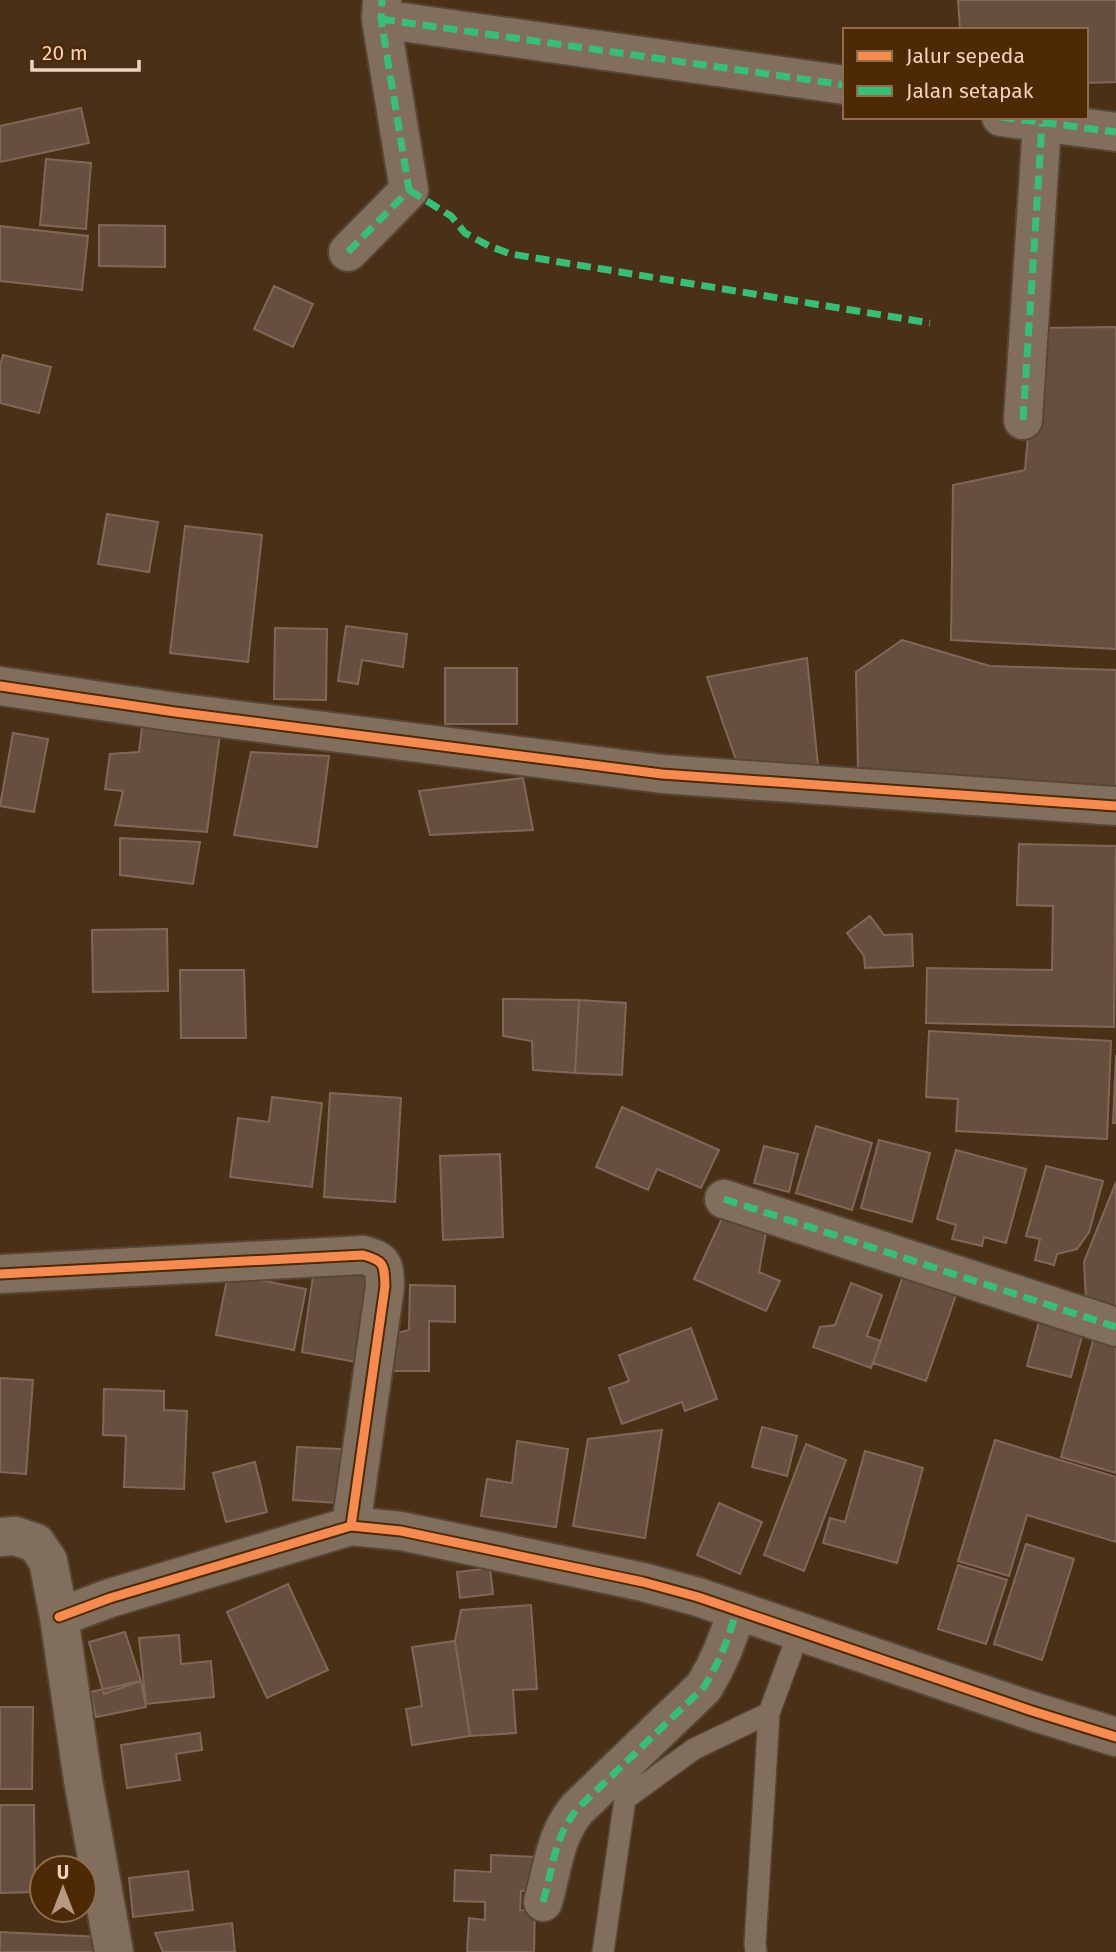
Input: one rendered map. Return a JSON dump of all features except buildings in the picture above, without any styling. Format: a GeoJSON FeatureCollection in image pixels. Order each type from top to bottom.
{"type":"FeatureCollection","features":[{"type":"Feature","properties":{"kind":"street"},"geometry":{"type":"LineString","coordinates":[[348,252],[409,190],[382,9],[843,85]]}},
{"type":"Feature","properties":{"kind":"street"},"geometry":{"type":"LineString","coordinates":[[1013,119],[1116,132]]}},
{"type":"Feature","properties":{"kind":"street"},"geometry":{"type":"LineString","coordinates":[[1023,420],[1042,124]]}},
{"type":"Feature","properties":{"kind":"street"},"geometry":{"type":"LineString","coordinates":[[0,686],[175,712],[662,774],[1116,806]]}},
{"type":"Feature","properties":{"kind":"street"},"geometry":{"type":"LineString","coordinates":[[724,1199],[1116,1327]]}},
{"type":"Feature","properties":{"kind":"street"},"geometry":{"type":"LineString","coordinates":[[0,1274],[363,1255],[378,1259],[384,1267],[385,1286],[351,1526]]}},
{"type":"Feature","properties":{"kind":"street"},"geometry":{"type":"LineString","coordinates":[[60,1617],[123,1594],[351,1526],[401,1531],[643,1582],[698,1597],[1032,1712],[1116,1737]]}},
{"type":"Feature","properties":{"kind":"street"},"geometry":{"type":"LineString","coordinates":[[0,1537],[15,1536],[36,1543],[48,1561],[60,1617],[83,1780],[114,1952]]}},
{"type":"Feature","properties":{"kind":"street"},"geometry":{"type":"LineString","coordinates":[[543,1902],[558,1838],[565,1823],[704,1687],[729,1639],[736,1611]]}},
{"type":"Feature","properties":{"kind":"lane"},"geometry":{"type":"LineString","coordinates":[[756,1952],[755,1931],[769,1713],[799,1633]]}},
{"type":"Feature","properties":{"kind":"lane"},"geometry":{"type":"LineString","coordinates":[[603,1952],[625,1799],[694,1749],[769,1713]]}},
{"type":"Feature","properties":{"kind":"marked path"},"geometry":{"type":"LineString","coordinates":[[348,252],[409,190],[381,19],[382,0]]}},
{"type":"Feature","properties":{"kind":"marked path"},"geometry":{"type":"LineString","coordinates":[[381,19],[843,85]]}},
{"type":"Feature","properties":{"kind":"marked path"},"geometry":{"type":"LineString","coordinates":[[1016,119],[1116,132]]}},
{"type":"Feature","properties":{"kind":"marked path"},"geometry":{"type":"LineString","coordinates":[[1023,420],[1042,124]]}},
{"type":"Feature","properties":{"kind":"marked path"},"geometry":{"type":"LineString","coordinates":[[409,190],[451,216],[465,233],[511,254],[930,323]]}},
{"type":"Feature","properties":{"kind":"marked path"},"geometry":{"type":"LineString","coordinates":[[724,1199],[1116,1327]]}},
{"type":"Feature","properties":{"kind":"marked path"},"geometry":{"type":"LineString","coordinates":[[543,1902],[555,1853],[569,1820],[577,1809],[704,1687],[723,1650],[736,1611]]}},
{"type":"Feature","properties":{"kind":"cycle path"},"geometry":{"type":"LineString","coordinates":[[0,686],[175,712],[662,774],[1116,806]]}},
{"type":"Feature","properties":{"kind":"cycle path"},"geometry":{"type":"LineString","coordinates":[[0,1274],[363,1255],[376,1259],[382,1265],[385,1286],[351,1526]]}},
{"type":"Feature","properties":{"kind":"cycle path"},"geometry":{"type":"LineString","coordinates":[[59,1617],[110,1598],[351,1526],[401,1531],[643,1582],[698,1597],[1116,1737]]}}]}
